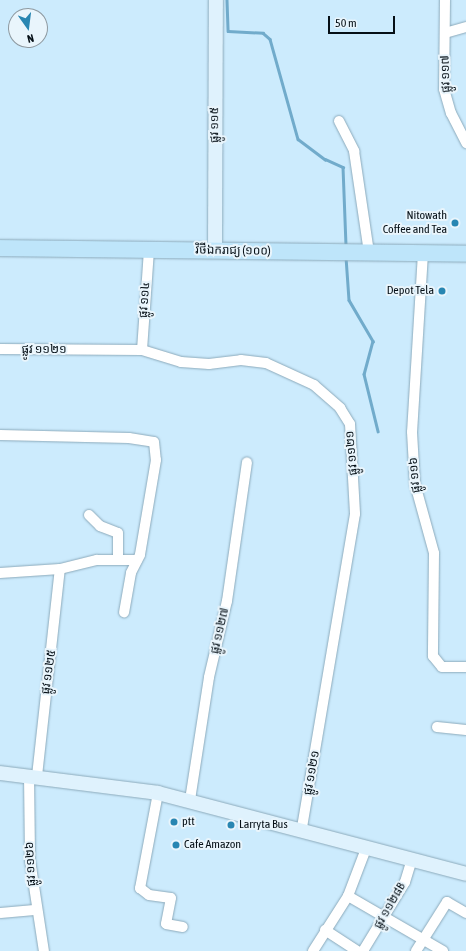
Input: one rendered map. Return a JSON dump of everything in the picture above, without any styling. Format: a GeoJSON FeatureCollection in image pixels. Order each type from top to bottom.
{"type":"FeatureCollection","features":[{"type":"Feature","properties":{"kind":"main road","name":"ផ្លូវ ១១៥"},"geometry":{"type":"LineString","coordinates":[[215,251],[216,0]]}},
{"type":"Feature","properties":{"kind":"main road","name":"វិថីឯករាជ្យ (១០០)"},"geometry":{"type":"LineString","coordinates":[[0,248],[466,254]]}},
{"type":"Feature","properties":{"kind":"main road"},"geometry":{"type":"LineString","coordinates":[[0,773],[33,775],[158,793],[302,828],[466,874]]}},
{"type":"Feature","properties":{"kind":"street","name":"ផ្លូវ ១១៧"},"geometry":{"type":"LineString","coordinates":[[445,0],[444,89],[451,113],[466,143]]}},
{"type":"Feature","properties":{"kind":"street"},"geometry":{"type":"LineString","coordinates":[[445,32],[466,26]]}},
{"type":"Feature","properties":{"kind":"street"},"geometry":{"type":"LineString","coordinates":[[339,121],[354,152],[363,253]]}},
{"type":"Feature","properties":{"kind":"street","name":"ផ្លូវ ១១៤"},"geometry":{"type":"LineString","coordinates":[[142,350],[148,250]]}},
{"type":"Feature","properties":{"kind":"street","name":"ផ្លូវ ១១៦"},"geometry":{"type":"LineString","coordinates":[[423,253],[412,432],[416,484],[434,553],[433,656],[442,666],[466,667]]}},
{"type":"Feature","properties":{"kind":"street","name":"ផ្លូវ ១១២១"},"geometry":{"type":"LineString","coordinates":[[0,349],[142,350],[188,362],[209,364],[241,360],[266,363],[314,385],[340,408],[350,424],[356,514],[302,828]]}},
{"type":"Feature","properties":{"kind":"street"},"geometry":{"type":"LineString","coordinates":[[0,435],[129,438],[154,442],[156,460],[137,560],[124,612]]}},
{"type":"Feature","properties":{"kind":"street","name":"ផ្លូវ ១១២៧"},"geometry":{"type":"LineString","coordinates":[[190,800],[209,677],[227,601],[247,462]]}},
{"type":"Feature","properties":{"kind":"street"},"geometry":{"type":"LineString","coordinates":[[89,516],[100,526],[118,533],[118,559]]}},
{"type":"Feature","properties":{"kind":"street"},"geometry":{"type":"LineString","coordinates":[[0,573],[60,569],[118,559],[137,560]]}},
{"type":"Feature","properties":{"kind":"street","name":"ផ្លូវ ១១២៥"},"geometry":{"type":"LineString","coordinates":[[33,775],[60,569]]}},
{"type":"Feature","properties":{"kind":"street"},"geometry":{"type":"LineString","coordinates":[[437,727],[466,730]]}},
{"type":"Feature","properties":{"kind":"street","name":"ផ្លូវ ១១២៦"},"geometry":{"type":"LineString","coordinates":[[33,775],[30,860],[35,910],[44,951]]}},
{"type":"Feature","properties":{"kind":"street"},"geometry":{"type":"LineString","coordinates":[[158,793],[140,888],[149,895],[171,898],[165,922],[183,927]]}},
{"type":"Feature","properties":{"kind":"street"},"geometry":{"type":"LineString","coordinates":[[313,951],[348,896],[367,846]]}},
{"type":"Feature","properties":{"kind":"street","name":"ផ្លូវ ១១២៨B"},"geometry":{"type":"LineString","coordinates":[[363,951],[386,915],[412,859]]}},
{"type":"Feature","properties":{"kind":"street"},"geometry":{"type":"LineString","coordinates":[[348,896],[386,915],[443,951]]}},
{"type":"Feature","properties":{"kind":"street"},"geometry":{"type":"LineString","coordinates":[[416,951],[447,902],[466,913]]}},
{"type":"Feature","properties":{"kind":"street"},"geometry":{"type":"LineString","coordinates":[[0,913],[35,910]]}},
{"type":"Feature","properties":{"kind":"street"},"geometry":{"type":"LineString","coordinates":[[325,930],[357,951]]}},
{"type":"Feature","properties":{"kind":"waterway"},"geometry":{"type":"LineString","coordinates":[[227,0],[228,31],[263,33],[270,39],[298,139],[325,159],[343,167],[346,246]]}},
{"type":"Feature","properties":{"kind":"waterway"},"geometry":{"type":"LineString","coordinates":[[346,257],[349,300],[373,341],[364,374],[378,431]]}},
{"type":"Feature","properties":{"kind":"place","name":"Nitowath Coffee and Tea"},"geometry":{"type":"Point","coordinates":[455,223]}},
{"type":"Feature","properties":{"kind":"place","name":"Depot Tela"},"geometry":{"type":"Point","coordinates":[442,291]}},
{"type":"Feature","properties":{"kind":"place","name":"ptt"},"geometry":{"type":"Point","coordinates":[174,822]}},
{"type":"Feature","properties":{"kind":"place","name":"Larryta Bus"},"geometry":{"type":"Point","coordinates":[231,825]}},
{"type":"Feature","properties":{"kind":"place","name":"Cafe Amazon"},"geometry":{"type":"Point","coordinates":[176,845]}}]}
